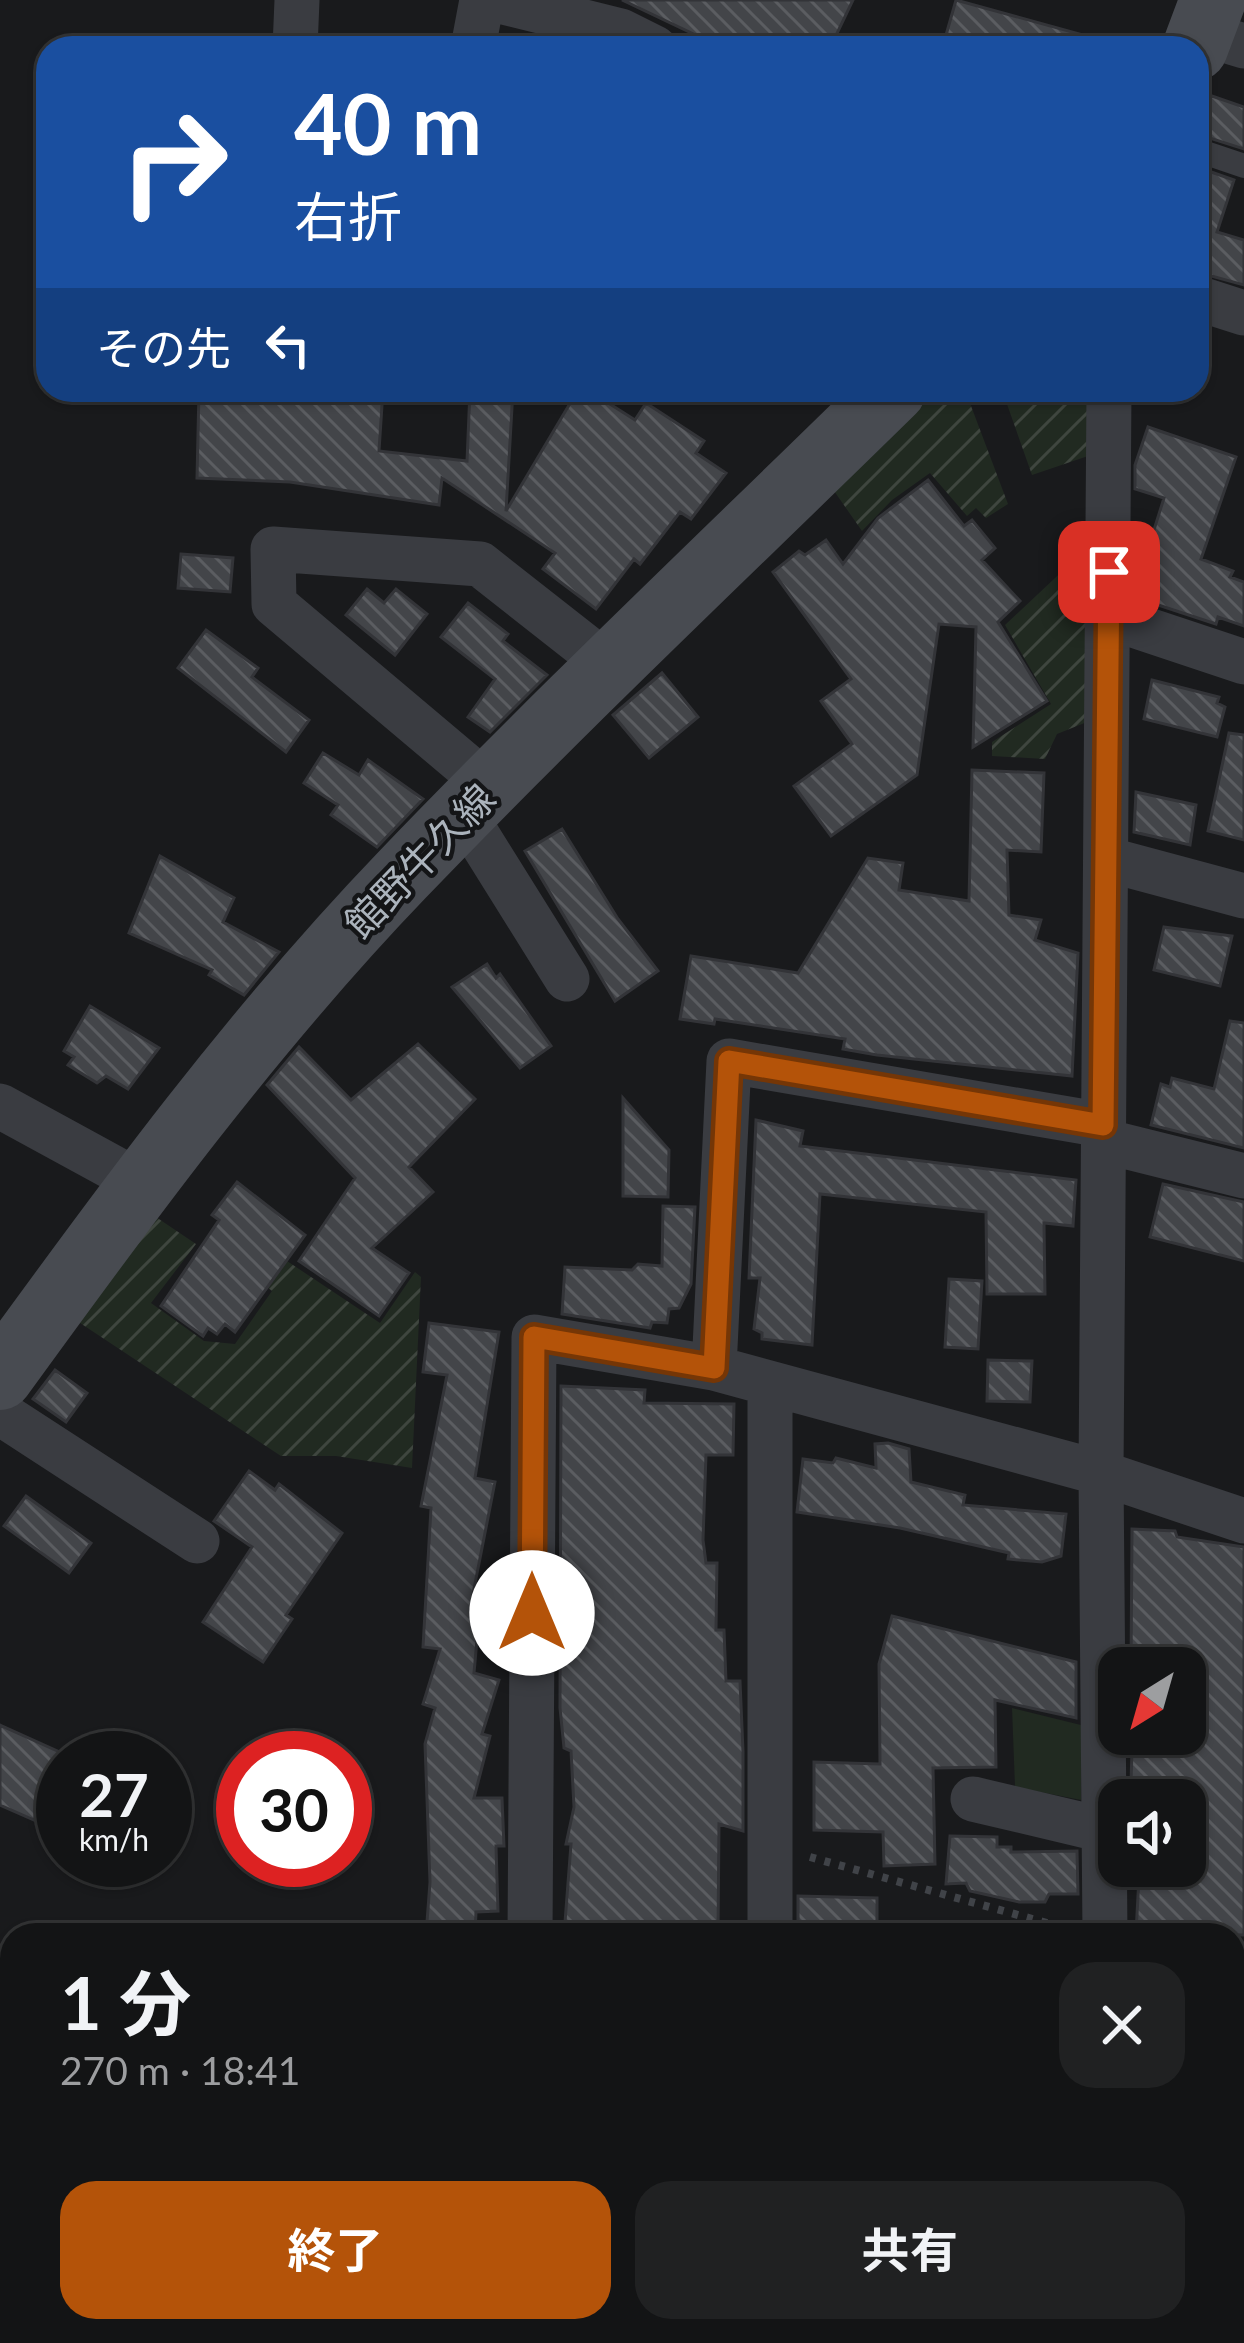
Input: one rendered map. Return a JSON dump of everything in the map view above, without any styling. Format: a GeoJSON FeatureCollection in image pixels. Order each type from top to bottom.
{"type":"FeatureCollection","features":[{"type":"Feature","properties":{"kind":"main road","name":"館野牛久線"},"geometry":{"type":"LineString","coordinates":[[0,1377],[141,1183],[281,1010],[477,801],[881,402]]}},
{"type":"Feature","properties":{"kind":"street"},"geometry":{"type":"LineString","coordinates":[[296,36],[297,0]]}},
{"type":"Feature","properties":{"kind":"street"},"geometry":{"type":"LineString","coordinates":[[474,36],[482,0]]}},
{"type":"Feature","properties":{"kind":"street"},"geometry":{"type":"LineString","coordinates":[[495,0],[635,26]]}},
{"type":"Feature","properties":{"kind":"street"},"geometry":{"type":"LineString","coordinates":[[1209,302],[1244,313]]}},
{"type":"Feature","properties":{"kind":"street"},"geometry":{"type":"LineString","coordinates":[[1104,1779],[1101,1473],[1109,402]]}},
{"type":"Feature","properties":{"kind":"street"},"geometry":{"type":"LineString","coordinates":[[567,980],[477,801],[274,604],[273,549],[480,564],[611,667]]}},
{"type":"Feature","properties":{"kind":"street"},"geometry":{"type":"LineString","coordinates":[[1109,617],[1244,662]]}},
{"type":"Feature","properties":{"kind":"street"},"geometry":{"type":"LineString","coordinates":[[1106,859],[1244,896]]}},
{"type":"Feature","properties":{"kind":"street"},"geometry":{"type":"LineString","coordinates":[[714,1368],[729,1061],[1104,1133],[1244,1176]]}},
{"type":"Feature","properties":{"kind":"street"},"geometry":{"type":"LineString","coordinates":[[0,1106],[141,1183]]}},
{"type":"Feature","properties":{"kind":"street"},"geometry":{"type":"LineString","coordinates":[[530,1923],[534,1337],[714,1368],[1101,1473],[1244,1521]]}},
{"type":"Feature","properties":{"kind":"street"},"geometry":{"type":"LineString","coordinates":[[770,1384],[770,1923]]}},
{"type":"Feature","properties":{"kind":"street"},"geometry":{"type":"LineString","coordinates":[[0,1413],[197,1541]]}},
{"type":"Feature","properties":{"kind":"street"},"geometry":{"type":"LineString","coordinates":[[973,1799],[1098,1829]]}},
{"type":"Feature","properties":{"kind":"street"},"geometry":{"type":"LineString","coordinates":[[1088,1923],[1098,1866]]}},
{"type":"Feature","properties":{"kind":"lane"},"geometry":{"type":"LineString","coordinates":[[1209,154],[1244,166]]}},
{"type":"Feature","properties":{"kind":"path"},"geometry":{"type":"LineString","coordinates":[[770,1846],[1054,1923]]}},
{"type":"Feature","properties":{"kind":"shaded area"},"geometry":{"type":"Polygon","coordinates":[[[920,402],[970,402],[1008,504],[986,518],[976,508],[967,516],[930,473],[892,500],[862,531],[832,488],[920,402]]]}},
{"type":"Feature","properties":{"kind":"shaded area"},"geometry":{"type":"Polygon","coordinates":[[[1006,402],[1090,402],[1088,456],[1032,475],[1006,402]]]}},
{"type":"Feature","properties":{"kind":"shaded area"},"geometry":{"type":"Polygon","coordinates":[[[1088,547],[1087,722],[1057,734],[1045,759],[992,756],[992,742],[1051,704],[1005,625],[1088,547]]]}},
{"type":"Feature","properties":{"kind":"shaded area"},"geometry":{"type":"Polygon","coordinates":[[[150,1213],[196,1244],[151,1303],[204,1341],[235,1344],[272,1291],[228,1255],[300,1235],[287,1261],[380,1323],[415,1272],[421,1277],[412,1468],[336,1456],[281,1456],[77,1321],[150,1213]]]}},
{"type":"Feature","properties":{"kind":"shaded area"},"geometry":{"type":"Polygon","coordinates":[[[1012,1708],[1081,1725],[1081,1800],[1015,1787],[1012,1708]]]}},
{"type":"Feature","properties":{"kind":"building"},"geometry":{"type":"Polygon","coordinates":[[[622,0],[853,0],[836,36],[698,36],[622,0]]]}},
{"type":"Feature","properties":{"kind":"building"},"geometry":{"type":"Polygon","coordinates":[[[956,0],[1087,36],[946,36],[956,0]]]}},
{"type":"Feature","properties":{"kind":"building"},"geometry":{"type":"Polygon","coordinates":[[[1209,95],[1244,107],[1244,149],[1209,138],[1209,95]]]}},
{"type":"Feature","properties":{"kind":"building"},"geometry":{"type":"Polygon","coordinates":[[[1209,171],[1234,180],[1217,232],[1244,240],[1244,285],[1209,275],[1209,171]]]}},
{"type":"Feature","properties":{"kind":"building"},"geometry":{"type":"Polygon","coordinates":[[[199,402],[382,402],[379,451],[467,461],[469,402],[512,402],[506,511],[571,402],[607,402],[635,420],[646,403],[704,441],[696,453],[726,473],[691,519],[680,512],[640,564],[634,559],[596,609],[543,569],[555,553],[442,478],[439,505],[290,482],[197,478],[199,402]]]}},
{"type":"Feature","properties":{"kind":"building"},"geometry":{"type":"Polygon","coordinates":[[[1148,427],[1236,457],[1201,559],[1233,571],[1230,577],[1244,582],[1244,626],[1218,617],[1216,624],[1146,601],[1148,595],[1135,590],[1164,498],[1135,489],[1135,465],[1148,427]]]}},
{"type":"Feature","properties":{"kind":"building"},"geometry":{"type":"Polygon","coordinates":[[[928,480],[964,526],[972,520],[995,548],[982,560],[1020,601],[998,622],[1047,701],[973,747],[976,627],[939,624],[917,775],[831,836],[794,786],[852,744],[821,701],[851,679],[773,572],[799,551],[805,555],[826,540],[843,564],[878,518],[928,480]]]}},
{"type":"Feature","properties":{"kind":"building"},"geometry":{"type":"Polygon","coordinates":[[[181,554],[233,558],[230,592],[178,588],[181,554]]]}},
{"type":"Feature","properties":{"kind":"building"},"geometry":{"type":"Polygon","coordinates":[[[367,589],[384,603],[396,589],[427,614],[395,655],[346,615],[367,589]]]}},
{"type":"Feature","properties":{"kind":"building"},"geometry":{"type":"Polygon","coordinates":[[[468,603],[508,634],[503,641],[547,675],[490,732],[468,717],[495,679],[441,637],[468,603]]]}},
{"type":"Feature","properties":{"kind":"building"},"geometry":{"type":"Polygon","coordinates":[[[206,630],[258,668],[252,677],[309,720],[286,752],[178,668],[206,630]]]}},
{"type":"Feature","properties":{"kind":"building"},"geometry":{"type":"Polygon","coordinates":[[[662,673],[698,717],[649,758],[613,715],[662,673]]]}},
{"type":"Feature","properties":{"kind":"building"},"geometry":{"type":"Polygon","coordinates":[[[1152,680],[1219,697],[1217,703],[1225,707],[1217,737],[1144,719],[1152,680]]]}},
{"type":"Feature","properties":{"kind":"building"},"geometry":{"type":"Polygon","coordinates":[[[1229,733],[1244,735],[1244,840],[1208,831],[1229,733]]]}},
{"type":"Feature","properties":{"kind":"building"},"geometry":{"type":"Polygon","coordinates":[[[323,753],[359,775],[368,760],[423,799],[377,847],[331,815],[338,805],[304,783],[323,753]]]}},
{"type":"Feature","properties":{"kind":"building"},"geometry":{"type":"Polygon","coordinates":[[[972,770],[1044,773],[1041,852],[1007,850],[1009,915],[1041,920],[1035,940],[1078,953],[1072,1076],[877,1055],[843,1049],[845,1039],[715,1019],[714,1024],[680,1019],[691,956],[798,973],[868,858],[903,863],[899,890],[969,901],[972,770]]]}},
{"type":"Feature","properties":{"kind":"building"},"geometry":{"type":"Polygon","coordinates":[[[1136,792],[1196,805],[1190,845],[1134,832],[1136,792]]]}},
{"type":"Feature","properties":{"kind":"building"},"geometry":{"type":"Polygon","coordinates":[[[562,829],[618,919],[658,971],[615,1001],[525,851],[562,829]]]}},
{"type":"Feature","properties":{"kind":"building"},"geometry":{"type":"Polygon","coordinates":[[[160,856],[234,898],[223,922],[279,952],[244,995],[209,975],[212,970],[129,933],[160,856]]]}},
{"type":"Feature","properties":{"kind":"building"},"geometry":{"type":"Polygon","coordinates":[[[1164,927],[1232,936],[1220,986],[1154,970],[1164,927]]]}},
{"type":"Feature","properties":{"kind":"building"},"geometry":{"type":"Polygon","coordinates":[[[487,964],[496,978],[500,974],[551,1046],[520,1068],[452,987],[487,964]]]}},
{"type":"Feature","properties":{"kind":"building"},"geometry":{"type":"Polygon","coordinates":[[[90,1006],[159,1048],[128,1089],[106,1076],[97,1083],[68,1065],[74,1057],[64,1051],[90,1006]]]}},
{"type":"Feature","properties":{"kind":"building"},"geometry":{"type":"Polygon","coordinates":[[[1230,1021],[1244,1023],[1244,1148],[1151,1125],[1161,1084],[1170,1087],[1172,1078],[1214,1089],[1230,1021]]]}},
{"type":"Feature","properties":{"kind":"building"},"geometry":{"type":"Polygon","coordinates":[[[418,1044],[475,1099],[409,1167],[433,1192],[372,1248],[409,1273],[379,1316],[299,1261],[355,1178],[267,1085],[299,1047],[351,1100],[418,1044]]]}},
{"type":"Feature","properties":{"kind":"building"},"geometry":{"type":"Polygon","coordinates":[[[623,1098],[669,1150],[668,1197],[623,1196],[623,1098]]]}},
{"type":"Feature","properties":{"kind":"building"},"geometry":{"type":"Polygon","coordinates":[[[756,1120],[803,1131],[800,1146],[1076,1180],[1073,1226],[1044,1223],[1045,1294],[987,1294],[986,1212],[820,1194],[812,1345],[762,1339],[762,1333],[754,1329],[760,1278],[749,1278],[756,1120]]]}},
{"type":"Feature","properties":{"kind":"building"},"geometry":{"type":"Polygon","coordinates":[[[237,1182],[305,1235],[235,1332],[225,1324],[217,1334],[208,1328],[203,1336],[161,1306],[219,1220],[212,1215],[237,1182]]]}},
{"type":"Feature","properties":{"kind":"building"},"geometry":{"type":"Polygon","coordinates":[[[1163,1184],[1244,1202],[1244,1261],[1150,1237],[1163,1184]]]}},
{"type":"Feature","properties":{"kind":"building"},"geometry":{"type":"Polygon","coordinates":[[[663,1206],[695,1207],[691,1284],[679,1308],[669,1309],[667,1323],[652,1322],[650,1328],[562,1314],[565,1267],[632,1270],[638,1264],[662,1266],[663,1206]]]}},
{"type":"Feature","properties":{"kind":"building"},"geometry":{"type":"Polygon","coordinates":[[[949,1279],[982,1281],[978,1349],[945,1347],[949,1279]]]}},
{"type":"Feature","properties":{"kind":"building"},"geometry":{"type":"Polygon","coordinates":[[[429,1323],[499,1332],[475,1478],[495,1482],[473,1594],[481,1595],[474,1673],[499,1680],[482,1734],[490,1736],[474,1798],[502,1798],[504,1846],[496,1846],[498,1911],[476,1912],[476,1923],[427,1923],[425,1744],[435,1708],[423,1704],[440,1649],[423,1647],[431,1508],[421,1506],[447,1375],[423,1372],[429,1323]]]}},
{"type":"Feature","properties":{"kind":"building"},"geometry":{"type":"Polygon","coordinates":[[[988,1360],[1032,1361],[1030,1402],[987,1401],[988,1360]]]}},
{"type":"Feature","properties":{"kind":"building"},"geometry":{"type":"Polygon","coordinates":[[[55,1370],[87,1393],[66,1422],[33,1399],[55,1370]]]}},
{"type":"Feature","properties":{"kind":"building"},"geometry":{"type":"Polygon","coordinates":[[[561,1386],[645,1390],[644,1403],[734,1404],[733,1455],[706,1455],[703,1540],[706,1563],[717,1563],[716,1630],[724,1630],[726,1681],[740,1681],[743,1751],[743,1831],[719,1824],[718,1923],[565,1923],[571,1844],[566,1844],[574,1807],[571,1751],[564,1748],[560,1708],[561,1386]]]}},
{"type":"Feature","properties":{"kind":"building"},"geometry":{"type":"Polygon","coordinates":[[[875,1444],[909,1449],[911,1482],[965,1495],[963,1505],[1066,1514],[1061,1556],[1042,1562],[1008,1559],[1009,1553],[900,1528],[797,1512],[803,1459],[833,1463],[836,1458],[876,1468],[875,1444]]]}},
{"type":"Feature","properties":{"kind":"building"},"geometry":{"type":"Polygon","coordinates":[[[249,1471],[275,1490],[279,1484],[342,1533],[286,1615],[292,1619],[263,1662],[203,1622],[252,1547],[214,1521],[249,1471]]]}},
{"type":"Feature","properties":{"kind":"building"},"geometry":{"type":"Polygon","coordinates":[[[26,1496],[91,1543],[69,1573],[4,1526],[26,1496]]]}},
{"type":"Feature","properties":{"kind":"building"},"geometry":{"type":"Polygon","coordinates":[[[1132,1529],[1175,1531],[1177,1537],[1244,1547],[1244,1923],[1137,1923],[1138,1887],[1206,1887],[1206,1779],[1131,1779],[1132,1755],[1206,1755],[1206,1647],[1131,1647],[1132,1529]]]}},
{"type":"Feature","properties":{"kind":"building"},"geometry":{"type":"Polygon","coordinates":[[[892,1616],[1076,1662],[1076,1718],[995,1700],[996,1767],[933,1768],[935,1864],[884,1866],[883,1832],[814,1830],[814,1762],[880,1764],[879,1664],[892,1616]]]}},
{"type":"Feature","properties":{"kind":"building"},"geometry":{"type":"Polygon","coordinates":[[[0,1725],[36,1741],[36,1816],[34,1820],[0,1805],[0,1725]]]}},
{"type":"Feature","properties":{"kind":"building"},"geometry":{"type":"Polygon","coordinates":[[[950,1836],[997,1837],[997,1847],[1011,1847],[1011,1852],[1077,1851],[1078,1894],[1049,1894],[1045,1902],[1019,1902],[970,1891],[966,1883],[946,1884],[950,1836]]]}},
{"type":"Feature","properties":{"kind":"building"},"geometry":{"type":"Polygon","coordinates":[[[798,1896],[877,1898],[877,1923],[798,1923],[798,1896]]]}},
{"type":"Feature","properties":{"kind":"route"},"geometry":{"type":"LineString","coordinates":[[532,1613],[534,1337],[714,1368],[729,1061],[1103,1125],[1109,572]]}}]}
